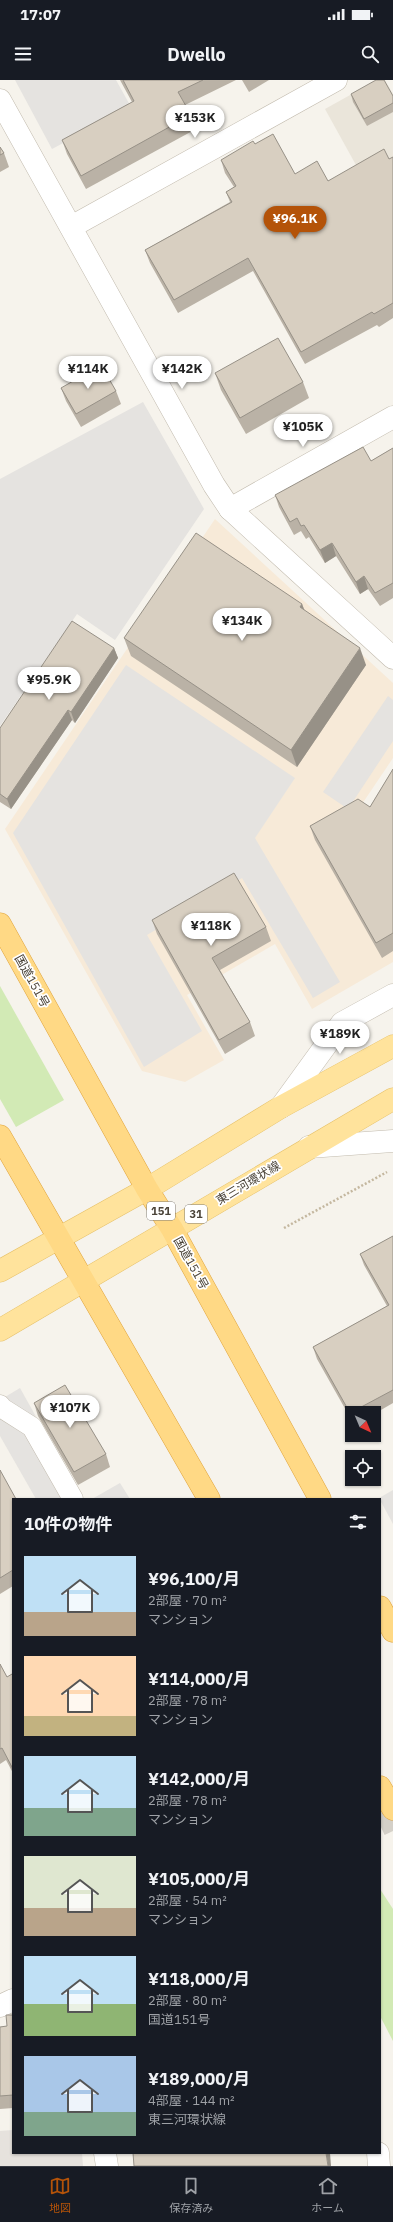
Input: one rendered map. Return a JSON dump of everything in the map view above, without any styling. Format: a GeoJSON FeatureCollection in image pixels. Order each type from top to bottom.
{"type":"FeatureCollection","features":[{"type":"Feature","properties":{"kind":"highway","name":"国道151号"},"geometry":{"type":"LineString","coordinates":[[0,924],[147,1189],[172,1229],[319,1498]]}},
{"type":"Feature","properties":{"kind":"highway"},"geometry":{"type":"LineString","coordinates":[[0,1136],[208,1498]]}},
{"type":"Feature","properties":{"kind":"highway"},"geometry":{"type":"LineString","coordinates":[[381,1610],[393,1631]]}},
{"type":"Feature","properties":{"kind":"highway"},"geometry":{"type":"LineString","coordinates":[[381,1790],[393,1809]]}},
{"type":"Feature","properties":{"kind":"main road"},"geometry":{"type":"LineString","coordinates":[[0,1271],[147,1189],[281,1107],[393,1046]]}},
{"type":"Feature","properties":{"kind":"main road","name":"東三河環状線"},"geometry":{"type":"LineString","coordinates":[[0,1330],[85,1282],[309,1147],[393,1099]]}},
{"type":"Feature","properties":{"kind":"street"},"geometry":{"type":"LineString","coordinates":[[71,227],[336,80]]}},
{"type":"Feature","properties":{"kind":"street"},"geometry":{"type":"LineString","coordinates":[[0,100],[214,485],[230,509],[393,658]]}},
{"type":"Feature","properties":{"kind":"street"},"geometry":{"type":"LineString","coordinates":[[230,509],[393,417]]}},
{"type":"Feature","properties":{"kind":"street"},"geometry":{"type":"LineString","coordinates":[[281,1107],[342,1023],[393,995]]}},
{"type":"Feature","properties":{"kind":"street"},"geometry":{"type":"LineString","coordinates":[[309,1147],[393,1141]]}},
{"type":"Feature","properties":{"kind":"street"},"geometry":{"type":"LineString","coordinates":[[0,2006],[12,2000]]}},
{"type":"Feature","properties":{"kind":"street"},"geometry":{"type":"LineString","coordinates":[[105,2154],[107,2166]]}},
{"type":"Feature","properties":{"kind":"street"},"geometry":{"type":"LineString","coordinates":[[378,2154],[379,2166]]}},
{"type":"Feature","properties":{"kind":"lane"},"geometry":{"type":"LineString","coordinates":[[0,1405],[2,1408],[32,1427],[72,1498]]}},
{"type":"Feature","properties":{"kind":"path"},"geometry":{"type":"LineString","coordinates":[[284,1228],[393,1168]]}},
{"type":"Feature","properties":{"kind":"shaded area"},"geometry":{"type":"Polygon","coordinates":[[[15,80],[116,80],[131,107],[52,149],[15,80]]]}},
{"type":"Feature","properties":{"kind":"shaded area"},"geometry":{"type":"Polygon","coordinates":[[[377,80],[385,80],[393,94],[393,232],[325,109],[377,80]]]}},
{"type":"Feature","properties":{"kind":"shaded area"},"geometry":{"type":"Polygon","coordinates":[[[143,402],[204,509],[115,640],[77,614],[0,726],[0,479],[143,402]]]}},
{"type":"Feature","properties":{"kind":"shaded area"},"geometry":{"type":"Polygon","coordinates":[[[215,519],[393,683],[393,758],[360,807],[393,829],[393,962],[312,1009],[275,944],[187,995],[224,1060],[185,1082],[142,1071],[5,829],[215,519]]]}},
{"type":"Feature","properties":{"kind":"shaded area"},"geometry":{"type":"Polygon","coordinates":[[[126,665],[295,778],[255,838],[340,982],[313,998],[242,878],[147,935],[202,1031],[144,1067],[13,833],[126,665]]]}},
{"type":"Feature","properties":{"kind":"shaded area"},"geometry":{"type":"Polygon","coordinates":[[[388,696],[393,700],[393,741],[348,809],[323,792],[388,696]]]}},
{"type":"Feature","properties":{"kind":"shaded area"},"geometry":{"type":"Polygon","coordinates":[[[20,1388],[81,1498],[35,1498],[0,1436],[0,1400],[20,1388]]]}},
{"type":"Feature","properties":{"kind":"shaded area"},"geometry":{"type":"Polygon","coordinates":[[[120,1483],[129,1498],[94,1498],[120,1483]]]}},
{"type":"Feature","properties":{"kind":"shaded area"},"geometry":{"type":"Polygon","coordinates":[[[393,1490],[393,1524],[381,1502],[381,1498],[379,1498],[393,1490]]]}},
{"type":"Feature","properties":{"kind":"shaded area"},"geometry":{"type":"Polygon","coordinates":[[[12,2130],[12,2154],[82,2154],[83,2166],[0,2166],[0,2131],[12,2130]]]}},
{"type":"Feature","properties":{"kind":"green space"},"geometry":{"type":"Polygon","coordinates":[[[0,986],[64,1100],[16,1127],[0,1099],[0,986]]]}},
{"type":"Feature","properties":{"kind":"green space"},"geometry":{"type":"Polygon","coordinates":[[[381,1891],[393,1909],[393,2041],[381,2018],[381,1891]]]}},
{"type":"Feature","properties":{"kind":"building"},"geometry":{"type":"Polygon","coordinates":[[[123,80],[203,80],[178,92],[191,115],[81,176],[62,140],[134,101],[123,80]]]}},
{"type":"Feature","properties":{"kind":"building"},"geometry":{"type":"Polygon","coordinates":[[[376,80],[384,80],[393,96],[393,103],[364,119],[351,94],[376,80]]]}},
{"type":"Feature","properties":{"kind":"building"},"geometry":{"type":"Polygon","coordinates":[[[273,134],[295,174],[317,161],[328,181],[384,149],[389,159],[393,157],[393,303],[374,314],[372,312],[301,352],[248,258],[174,300],[145,250],[232,202],[226,192],[236,186],[221,160],[253,141],[255,144],[273,134]]]}},
{"type":"Feature","properties":{"kind":"building"},"geometry":{"type":"Polygon","coordinates":[[[0,147],[4,153],[0,155],[0,147]]]}},
{"type":"Feature","properties":{"kind":"building"},"geometry":{"type":"Polygon","coordinates":[[[278,338],[303,382],[240,418],[215,373],[278,338]]]}},
{"type":"Feature","properties":{"kind":"building"},"geometry":{"type":"Polygon","coordinates":[[[101,365],[116,391],[76,414],[61,388],[101,365]]]}},
{"type":"Feature","properties":{"kind":"building"},"geometry":{"type":"Polygon","coordinates":[[[363,447],[371,461],[393,448],[393,583],[375,593],[364,576],[356,582],[332,543],[320,550],[304,525],[301,526],[297,518],[290,522],[275,495],[363,447]]]}},
{"type":"Feature","properties":{"kind":"building"},"geometry":{"type":"Polygon","coordinates":[[[196,533],[302,604],[300,607],[360,648],[291,750],[124,638],[196,533]]]}},
{"type":"Feature","properties":{"kind":"building"},"geometry":{"type":"Polygon","coordinates":[[[72,621],[114,648],[71,712],[68,710],[7,799],[0,794],[0,728],[72,621]]]}},
{"type":"Feature","properties":{"kind":"building"},"geometry":{"type":"Polygon","coordinates":[[[393,769],[393,933],[376,943],[310,826],[358,799],[370,807],[393,769]]]}},
{"type":"Feature","properties":{"kind":"building"},"geometry":{"type":"Polygon","coordinates":[[[234,873],[266,927],[212,958],[250,1022],[219,1040],[152,920],[234,873]]]}},
{"type":"Feature","properties":{"kind":"building"},"geometry":{"type":"Polygon","coordinates":[[[393,1236],[393,1390],[363,1406],[346,1406],[313,1347],[389,1305],[360,1254],[393,1236]]]}},
{"type":"Feature","properties":{"kind":"building"},"geometry":{"type":"Polygon","coordinates":[[[65,1385],[106,1454],[74,1472],[34,1403],[65,1385]]]}},
{"type":"Feature","properties":{"kind":"building"},"geometry":{"type":"Polygon","coordinates":[[[0,1470],[15,1498],[12,1498],[12,1571],[0,1578],[0,1470]]]}},
{"type":"Feature","properties":{"kind":"building"},"geometry":{"type":"Polygon","coordinates":[[[0,1664],[7,1677],[12,1674],[12,1767],[2,1748],[0,1749],[0,1664]]]}},
{"type":"Feature","properties":{"kind":"building"},"geometry":{"type":"Polygon","coordinates":[[[6,2015],[12,2015],[12,2095],[0,2096],[0,2027],[7,2026],[6,2015]]]}},
{"type":"Feature","properties":{"kind":"building"},"geometry":{"type":"Polygon","coordinates":[[[133,2154],[326,2154],[328,2166],[134,2166],[133,2154]]]}},
{"type":"Feature","properties":{"kind":"tunnel"},"geometry":{"type":"LineString","coordinates":[[381,1825],[393,1819]]}}]}
